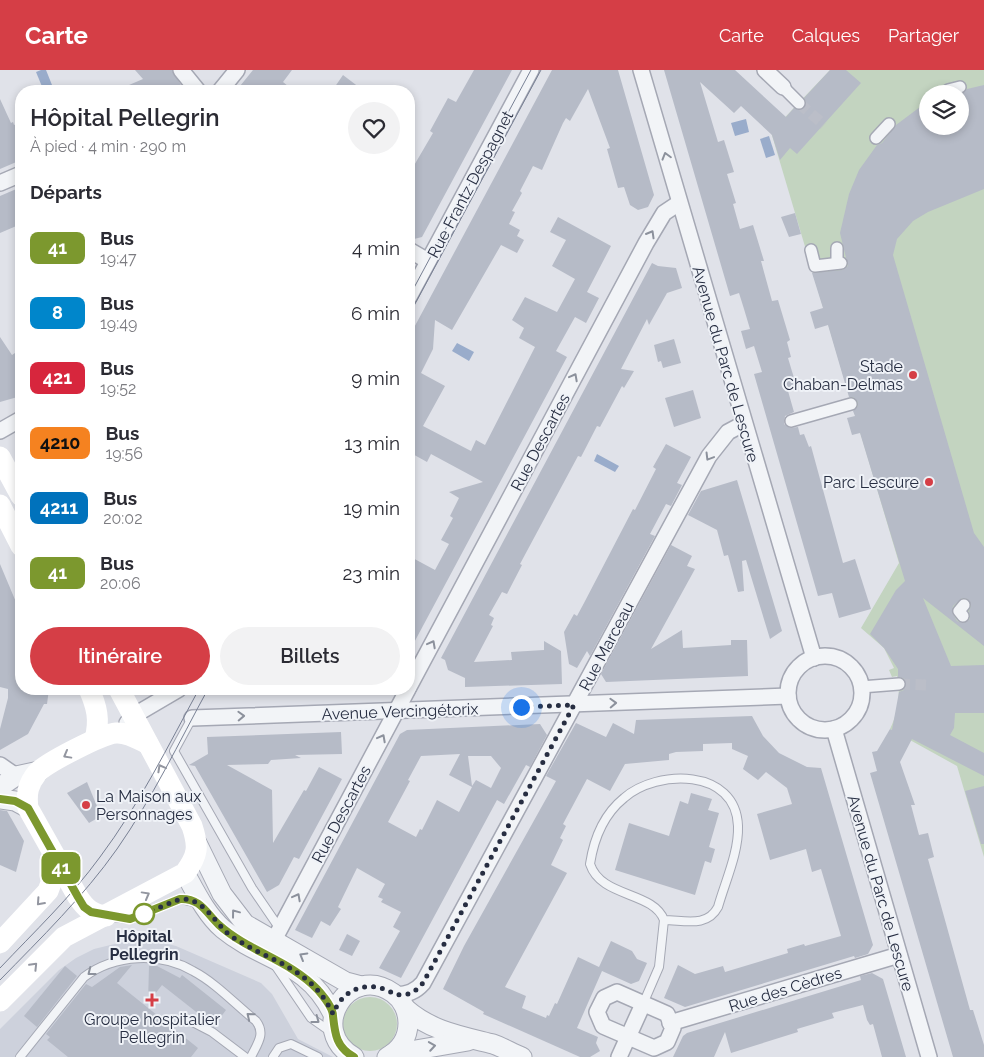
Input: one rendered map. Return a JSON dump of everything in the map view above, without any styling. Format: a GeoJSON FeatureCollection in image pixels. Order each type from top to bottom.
{"type":"FeatureCollection","features":[{"type":"Feature","properties":{"kind":"main road"},"geometry":{"type":"LineString","coordinates":[[0,457],[15,485]]}},
{"type":"Feature","properties":{"kind":"main road"},"geometry":{"type":"LineString","coordinates":[[0,505],[15,534]]}},
{"type":"Feature","properties":{"kind":"main road"},"geometry":{"type":"LineString","coordinates":[[91,695],[98,716],[95,739]]}},
{"type":"Feature","properties":{"kind":"main road"},"geometry":{"type":"LineString","coordinates":[[0,1001],[64,937],[185,873],[195,856],[197,843],[192,826],[122,695]]}},
{"type":"Feature","properties":{"kind":"main road"},"geometry":{"type":"LineString","coordinates":[[106,916],[91,912],[84,907],[28,808],[28,792],[39,771],[95,739],[118,733],[135,737],[148,744]]}},
{"type":"Feature","properties":{"kind":"main road"},"geometry":{"type":"LineString","coordinates":[[0,943],[48,891],[54,874],[55,857]]}},
{"type":"Feature","properties":{"kind":"street"},"geometry":{"type":"LineString","coordinates":[[181,70],[193,85]]}},
{"type":"Feature","properties":{"kind":"street"},"geometry":{"type":"LineString","coordinates":[[225,85],[237,70]]}},
{"type":"Feature","properties":{"kind":"street","name":"Rue Frantz Despagnet"},"geometry":{"type":"LineString","coordinates":[[415,286],[531,70]]}},
{"type":"Feature","properties":{"kind":"street","name":"Avenue du Parc de Lescure"},"geometry":{"type":"LineString","coordinates":[[641,70],[743,424],[814,658]]}},
{"type":"Feature","properties":{"kind":"street"},"geometry":{"type":"LineString","coordinates":[[765,70],[799,103]]}},
{"type":"Feature","properties":{"kind":"street"},"geometry":{"type":"LineString","coordinates":[[0,183],[15,177]]}},
{"type":"Feature","properties":{"kind":"street","name":"Rue Descartes"},"geometry":{"type":"LineString","coordinates":[[415,675],[646,243],[664,213],[679,203]]}},
{"type":"Feature","properties":{"kind":"street"},"geometry":{"type":"LineString","coordinates":[[811,250],[816,266],[839,263],[837,248]]}},
{"type":"Feature","properties":{"kind":"street"},"geometry":{"type":"LineString","coordinates":[[415,253],[428,261]]}},
{"type":"Feature","properties":{"kind":"street"},"geometry":{"type":"LineString","coordinates":[[828,410],[792,421],[849,404]]}},
{"type":"Feature","properties":{"kind":"street"},"geometry":{"type":"LineString","coordinates":[[0,431],[15,422]]}},
{"type":"Feature","properties":{"kind":"street","name":"Rue Marceau"},"geometry":{"type":"LineString","coordinates":[[401,1002],[423,983],[709,456],[728,432],[743,424]]}},
{"type":"Feature","properties":{"kind":"street"},"geometry":{"type":"LineString","coordinates":[[826,656],[838,659],[849,665],[857,675],[861,687],[858,709],[844,725],[834,729],[821,730],[804,723],[791,709],[788,696],[789,684],[794,673],[803,664],[814,658],[826,656]]}},
{"type":"Feature","properties":{"kind":"street"},"geometry":{"type":"LineString","coordinates":[[861,687],[899,684]]}},
{"type":"Feature","properties":{"kind":"street"},"geometry":{"type":"LineString","coordinates":[[118,733],[133,716],[169,695]]}},
{"type":"Feature","properties":{"kind":"street","name":"Rue Descartes"},"geometry":{"type":"LineString","coordinates":[[273,941],[404,695]]}},
{"type":"Feature","properties":{"kind":"street","name":"Avenue Vercingétorix"},"geometry":{"type":"LineString","coordinates":[[192,718],[788,696]]}},
{"type":"Feature","properties":{"kind":"street","name":"Avenue du Parc de Lescure"},"geometry":{"type":"LineString","coordinates":[[834,729],[929,1057]]}},
{"type":"Feature","properties":{"kind":"street"},"geometry":{"type":"LineString","coordinates":[[0,766],[16,776]]}},
{"type":"Feature","properties":{"kind":"street"},"geometry":{"type":"LineString","coordinates":[[0,787],[16,776],[39,771]]}},
{"type":"Feature","properties":{"kind":"street"},"geometry":{"type":"LineString","coordinates":[[0,799],[15,801],[28,808]]}},
{"type":"Feature","properties":{"kind":"street"},"geometry":{"type":"LineString","coordinates":[[197,843],[222,894],[239,918],[250,928],[346,982],[361,986],[380,987],[401,1002],[420,1021],[433,1028],[494,1045],[522,1057]]}},
{"type":"Feature","properties":{"kind":"street"},"geometry":{"type":"LineString","coordinates":[[185,873],[213,920],[232,936],[273,941]]}},
{"type":"Feature","properties":{"kind":"street"},"geometry":{"type":"LineString","coordinates":[[273,941],[286,964],[318,990],[333,1014],[334,1036],[349,1056]]}},
{"type":"Feature","properties":{"kind":"street","name":"Rue des Cèdres"},"geometry":{"type":"LineString","coordinates":[[670,1023],[899,955]]}},
{"type":"Feature","properties":{"kind":"street"},"geometry":{"type":"LineString","coordinates":[[333,1014],[343,996],[361,986]]}},
{"type":"Feature","properties":{"kind":"street"},"geometry":{"type":"LineString","coordinates":[[617,992],[667,1014],[670,1023],[673,1028],[667,1042],[654,1048],[603,1026],[598,1012],[604,998],[617,992]]}},
{"type":"Feature","properties":{"kind":"street"},"geometry":{"type":"LineString","coordinates":[[390,1056],[401,1045],[407,1034],[408,1021],[401,1002]]}},
{"type":"Feature","properties":{"kind":"street"},"geometry":{"type":"LineString","coordinates":[[619,1057],[643,1004]]}},
{"type":"Feature","properties":{"kind":"street"},"geometry":{"type":"LineString","coordinates":[[390,1056],[472,1040]]}},
{"type":"Feature","properties":{"kind":"lane"},"geometry":{"type":"LineString","coordinates":[[192,718],[174,752],[227,844],[311,1018],[334,1036]]}},
{"type":"Feature","properties":{"kind":"lane"},"geometry":{"type":"LineString","coordinates":[[643,1004],[659,967],[664,920],[655,907],[598,879],[590,864],[592,850],[601,825],[625,796],[664,780],[686,778],[715,786],[726,795],[735,810],[738,838],[714,913],[703,921],[664,920]]}},
{"type":"Feature","properties":{"kind":"lane"},"geometry":{"type":"LineString","coordinates":[[106,916],[130,919],[180,899],[187,899],[203,905]]}},
{"type":"Feature","properties":{"kind":"lane"},"geometry":{"type":"LineString","coordinates":[[20,1057],[84,977],[98,966],[114,960],[141,958],[178,963],[195,972],[256,1021],[261,1028],[262,1036],[251,1057]]}},
{"type":"Feature","properties":{"kind":"lane"},"geometry":{"type":"LineString","coordinates":[[183,1017],[212,1032],[245,1057]]}},
{"type":"Feature","properties":{"kind":"lane"},"geometry":{"type":"LineString","coordinates":[[274,1057],[279,1048],[291,1044],[318,1057]]}},
{"type":"Feature","properties":{"kind":"lane"},"geometry":{"type":"LineString","coordinates":[[274,1057],[284,1046],[291,1045],[300,1048],[307,1057]]}},
{"type":"Feature","properties":{"kind":"shaded area","name":"Groupe hospitalier Pellegrin"},"geometry":{"type":"Polygon","coordinates":[[[131,940],[160,942],[176,946],[261,983],[272,994],[298,1039],[333,1057],[0,1057],[0,1029],[59,970],[76,958],[94,949],[131,940]]]}},
{"type":"Feature","properties":{"kind":"green space","name":"Parc Lescure"},"geometry":{"type":"Polygon","coordinates":[[[830,70],[984,70],[984,857],[957,766],[890,729],[898,703],[897,676],[892,677],[889,670],[894,668],[884,648],[861,628],[899,563],[771,132],[830,70]]]}},
{"type":"Feature","properties":{"kind":"green space"},"geometry":{"type":"Polygon","coordinates":[[[365,997],[375,997],[385,1001],[393,1009],[397,1024],[393,1039],[385,1047],[375,1051],[365,1051],[355,1047],[347,1039],[343,1029],[343,1019],[347,1009],[355,1001],[365,997]]]}},
{"type":"Feature","properties":{"kind":"water"},"geometry":{"type":"Polygon","coordinates":[[[46,70],[52,85],[41,85],[36,72],[46,70]]]}},
{"type":"Feature","properties":{"kind":"water"},"geometry":{"type":"Polygon","coordinates":[[[746,119],[749,132],[735,136],[731,123],[746,119]]]}},
{"type":"Feature","properties":{"kind":"water"},"geometry":{"type":"Polygon","coordinates":[[[769,136],[775,155],[766,158],[760,139],[769,136]]]}},
{"type":"Feature","properties":{"kind":"water"},"geometry":{"type":"Polygon","coordinates":[[[457,343],[474,352],[469,361],[452,351],[457,343]]]}},
{"type":"Feature","properties":{"kind":"water"},"geometry":{"type":"Polygon","coordinates":[[[597,454],[619,466],[615,472],[594,461],[597,454]]]}},
{"type":"Feature","properties":{"kind":"building"},"geometry":{"type":"Polygon","coordinates":[[[135,70],[172,70],[181,85],[129,85],[143,79],[135,70]]]}},
{"type":"Feature","properties":{"kind":"building"},"geometry":{"type":"Polygon","coordinates":[[[253,70],[292,70],[283,82],[287,85],[241,85],[253,70]]]}},
{"type":"Feature","properties":{"kind":"building"},"geometry":{"type":"Polygon","coordinates":[[[474,70],[512,70],[422,237],[415,239],[415,164],[433,133],[430,131],[448,98],[456,102],[474,70]]]}},
{"type":"Feature","properties":{"kind":"building"},"geometry":{"type":"Polygon","coordinates":[[[552,70],[618,70],[654,195],[648,207],[638,210],[630,205],[624,187],[618,188],[607,149],[610,148],[588,89],[570,121],[566,118],[563,123],[542,170],[533,166],[520,191],[522,193],[512,211],[515,212],[509,224],[520,230],[517,236],[524,240],[517,253],[501,245],[452,330],[435,320],[433,349],[421,373],[445,386],[423,426],[471,451],[476,440],[485,445],[535,347],[519,338],[524,328],[512,320],[525,297],[557,312],[575,279],[552,266],[566,240],[550,232],[558,217],[611,246],[587,292],[599,298],[586,323],[575,317],[556,351],[567,357],[415,641],[415,559],[435,570],[449,544],[441,540],[453,518],[450,516],[459,498],[449,492],[483,482],[431,454],[427,462],[415,455],[415,326],[552,70]]]}},
{"type":"Feature","properties":{"kind":"building"},"geometry":{"type":"Polygon","coordinates":[[[664,70],[735,70],[786,117],[794,108],[800,110],[805,108],[806,102],[804,98],[830,70],[846,70],[861,83],[797,154],[790,148],[780,160],[772,135],[741,106],[734,113],[700,82],[718,142],[724,140],[734,172],[727,174],[736,203],[733,204],[740,229],[753,225],[764,261],[761,261],[772,301],[778,300],[790,340],[787,342],[791,357],[788,358],[797,388],[788,391],[794,412],[785,416],[784,424],[790,428],[798,427],[800,435],[804,434],[809,447],[811,446],[843,563],[855,559],[871,609],[839,618],[832,593],[818,596],[754,374],[762,372],[754,346],[746,349],[741,331],[750,329],[739,293],[730,296],[664,70]]]}},
{"type":"Feature","properties":{"kind":"building"},"geometry":{"type":"Polygon","coordinates":[[[343,75],[356,85],[336,85],[343,75]]]}},
{"type":"Feature","properties":{"kind":"building","name":"Stade Chaban-Delmas"},"geometry":{"type":"Polygon","coordinates":[[[984,85],[984,189],[928,212],[913,221],[897,239],[893,255],[974,533],[984,547],[984,646],[923,598],[951,666],[984,665],[984,713],[955,713],[954,728],[950,735],[984,753],[984,776],[912,739],[900,762],[915,805],[911,805],[919,835],[928,833],[934,857],[928,859],[970,1010],[973,1010],[984,1045],[984,1057],[953,1057],[870,773],[877,771],[872,752],[877,751],[890,729],[892,730],[899,692],[904,690],[906,684],[905,679],[898,677],[898,669],[884,648],[870,634],[896,590],[905,581],[860,433],[852,435],[847,418],[855,416],[853,411],[858,406],[858,402],[853,397],[849,397],[828,325],[815,329],[810,312],[823,308],[812,273],[842,270],[848,266],[840,233],[849,194],[859,170],[877,145],[882,143],[896,125],[919,108],[919,135],[969,135],[969,89],[984,85]],[[962,598],[953,606],[952,612],[957,621],[964,623],[970,619],[969,611],[971,606],[968,599],[962,598]]]}},
{"type":"Feature","properties":{"kind":"building"},"geometry":{"type":"Polygon","coordinates":[[[0,99],[11,123],[13,122],[15,125],[15,163],[0,169],[0,99]]]}},
{"type":"Feature","properties":{"kind":"building"},"geometry":{"type":"Polygon","coordinates":[[[15,190],[15,227],[0,233],[0,196],[15,190]]]}},
{"type":"Feature","properties":{"kind":"building"},"geometry":{"type":"Polygon","coordinates":[[[795,213],[801,234],[789,237],[781,217],[795,213]]]}},
{"type":"Feature","properties":{"kind":"building"},"geometry":{"type":"Polygon","coordinates":[[[652,263],[658,266],[676,268],[682,288],[667,293],[649,325],[647,319],[621,369],[634,371],[624,388],[622,386],[600,427],[597,426],[581,457],[578,456],[520,564],[522,565],[507,594],[502,592],[489,615],[494,618],[491,625],[493,626],[474,662],[512,660],[511,652],[544,650],[544,641],[561,651],[562,684],[465,687],[465,678],[448,670],[445,660],[441,658],[652,263]]]}},
{"type":"Feature","properties":{"kind":"building"},"geometry":{"type":"Polygon","coordinates":[[[0,337],[12,355],[15,353],[15,398],[0,402],[0,337]]]}},
{"type":"Feature","properties":{"kind":"building"},"geometry":{"type":"Polygon","coordinates":[[[674,339],[681,363],[663,368],[661,361],[658,362],[654,345],[674,339]]]}},
{"type":"Feature","properties":{"kind":"building"},"geometry":{"type":"Polygon","coordinates":[[[693,390],[701,418],[674,427],[665,398],[693,390]]]}},
{"type":"Feature","properties":{"kind":"building"},"geometry":{"type":"Polygon","coordinates":[[[666,444],[691,457],[677,483],[682,485],[671,506],[666,504],[650,534],[655,536],[590,656],[587,651],[577,668],[569,664],[564,632],[574,614],[577,616],[633,509],[635,510],[656,469],[653,467],[666,444]]]}},
{"type":"Feature","properties":{"kind":"building"},"geometry":{"type":"Polygon","coordinates":[[[737,480],[782,631],[770,639],[746,560],[742,561],[744,591],[738,592],[728,555],[724,556],[717,530],[688,515],[701,491],[737,480]]]}},
{"type":"Feature","properties":{"kind":"building"},"geometry":{"type":"Polygon","coordinates":[[[671,545],[692,556],[687,566],[695,569],[651,649],[682,630],[683,648],[731,645],[731,640],[747,640],[748,676],[606,682],[601,674],[671,545]]]}},
{"type":"Feature","properties":{"kind":"building"},"geometry":{"type":"Polygon","coordinates":[[[0,564],[15,600],[15,695],[48,695],[47,704],[44,704],[28,734],[0,750],[0,729],[8,698],[8,689],[0,687],[0,564]]]}},
{"type":"Feature","properties":{"kind":"building"},"geometry":{"type":"Polygon","coordinates":[[[752,716],[763,736],[779,753],[807,767],[821,768],[873,945],[868,954],[855,958],[854,956],[685,1007],[664,998],[678,965],[695,974],[723,966],[725,972],[788,953],[787,949],[841,936],[821,869],[812,872],[806,849],[770,860],[757,814],[792,804],[787,788],[766,772],[758,780],[743,769],[748,756],[732,749],[732,743],[703,744],[703,751],[676,752],[669,754],[669,760],[625,764],[610,791],[587,779],[563,824],[566,826],[560,838],[563,840],[551,865],[567,873],[505,987],[526,996],[522,1008],[546,1018],[547,1015],[549,1016],[555,1003],[557,1004],[578,957],[599,967],[611,941],[632,951],[637,959],[647,963],[639,981],[631,984],[602,971],[577,1028],[598,1037],[596,1043],[600,1051],[590,1057],[580,1057],[483,1014],[484,1012],[443,989],[464,946],[556,781],[546,776],[576,723],[606,737],[613,723],[634,734],[636,720],[752,716]]]}},
{"type":"Feature","properties":{"kind":"building"},"geometry":{"type":"Polygon","coordinates":[[[540,724],[547,735],[530,767],[526,765],[504,804],[497,800],[401,978],[379,968],[400,931],[393,927],[401,912],[381,902],[383,899],[378,897],[385,884],[357,868],[338,907],[341,909],[330,926],[321,921],[312,938],[295,930],[400,734],[407,730],[540,724]],[[460,754],[421,756],[388,822],[416,837],[420,829],[422,830],[437,800],[459,812],[472,787],[449,775],[460,754]],[[468,756],[472,786],[476,780],[491,788],[501,768],[491,756],[468,756]]]}},
{"type":"Feature","properties":{"kind":"building"},"geometry":{"type":"Polygon","coordinates":[[[341,732],[342,754],[295,755],[301,758],[271,760],[268,764],[227,765],[272,790],[273,843],[319,767],[342,779],[299,859],[294,857],[279,885],[267,892],[195,766],[189,765],[208,754],[207,737],[341,732]]]}},
{"type":"Feature","properties":{"kind":"building","name":"La Maison aux Personnages"},"geometry":{"type":"Polygon","coordinates":[[[87,782],[101,816],[89,823],[67,793],[87,782]]]}},
{"type":"Feature","properties":{"kind":"building"},"geometry":{"type":"Polygon","coordinates":[[[984,786],[984,844],[981,844],[965,791],[984,786]]]}},
{"type":"Feature","properties":{"kind":"building"},"geometry":{"type":"Polygon","coordinates":[[[691,793],[712,799],[708,810],[719,813],[709,847],[715,849],[711,863],[705,861],[695,895],[615,870],[629,823],[669,836],[680,801],[688,804],[691,793]]]}},
{"type":"Feature","properties":{"kind":"building"},"geometry":{"type":"Polygon","coordinates":[[[0,810],[7,811],[24,841],[16,872],[0,865],[0,810]]]}},
{"type":"Feature","properties":{"kind":"building"},"geometry":{"type":"Polygon","coordinates":[[[347,934],[360,941],[352,956],[339,950],[347,934]]]}},
{"type":"Feature","properties":{"kind":"building"},"geometry":{"type":"Polygon","coordinates":[[[132,965],[117,983],[198,1048],[191,1057],[68,1057],[47,1040],[50,1037],[46,1034],[86,984],[92,987],[120,967],[132,965]]]}},
{"type":"Feature","properties":{"kind":"building"},"geometry":{"type":"Polygon","coordinates":[[[65,966],[77,976],[37,1027],[24,1016],[65,966]]]}},
{"type":"Feature","properties":{"kind":"building"},"geometry":{"type":"Polygon","coordinates":[[[149,966],[157,966],[180,978],[182,975],[226,1010],[214,1026],[162,985],[148,1003],[149,966]]]}},
{"type":"Feature","properties":{"kind":"building"},"geometry":{"type":"Polygon","coordinates":[[[872,973],[883,979],[906,1057],[882,1057],[873,1024],[870,1025],[867,1020],[863,1005],[832,1013],[834,1018],[797,1029],[798,1032],[731,1053],[725,1032],[714,1057],[673,1057],[683,1036],[687,1033],[861,980],[860,976],[872,973]]]}},
{"type":"Feature","properties":{"kind":"tunnel"},"geometry":{"type":"LineString","coordinates":[[799,103],[824,125]]}},
{"type":"Feature","properties":{"kind":"tunnel"},"geometry":{"type":"LineString","coordinates":[[899,684],[926,685]]}},
{"type":"Feature","properties":{"kind":"tram line"},"geometry":{"type":"LineString","coordinates":[[415,286],[531,70]]}},
{"type":"Feature","properties":{"kind":"tram line"},"geometry":{"type":"LineString","coordinates":[[415,304],[541,70]]}},
{"type":"Feature","properties":{"kind":"tram line"},"geometry":{"type":"LineString","coordinates":[[0,968],[89,872],[128,817],[196,695]]}},
{"type":"Feature","properties":{"kind":"tram line"},"geometry":{"type":"LineString","coordinates":[[0,980],[76,900],[117,849],[154,790],[205,695]]}},
{"type":"Feature","properties":{"kind":"bus line","name":"41"},"geometry":{"type":"LineString","coordinates":[[0,799],[15,801],[28,808],[84,907],[91,912],[130,919],[180,899],[187,899],[203,905],[213,920],[232,936],[286,964],[318,990],[328,1003],[333,1014],[334,1036],[339,1045],[354,1057]]}},
{"type":"Feature","properties":{"kind":"place","name":"Stade Chaban-Delmas"},"geometry":{"type":"Point","coordinates":[913,375]}},
{"type":"Feature","properties":{"kind":"place","name":"Parc Lescure"},"geometry":{"type":"Point","coordinates":[929,482]}},
{"type":"Feature","properties":{"kind":"place","name":"La Maison aux Personnages"},"geometry":{"type":"Point","coordinates":[86,805]}},
{"type":"Feature","properties":{"kind":"place","name":"Hôpital Pellegrin"},"geometry":{"type":"Point","coordinates":[144,914]}},
{"type":"Feature","properties":{"kind":"place","name":"Groupe hospitalier Pellegrin"},"geometry":{"type":"Point","coordinates":[152,1000]}},
{"type":"Feature","properties":{"kind":"route"},"geometry":{"type":"LineString","coordinates":[[144,914],[180,899],[187,899],[203,905],[213,920],[232,936],[286,964],[304,977],[318,990],[328,1003],[333,1014],[343,996],[361,986],[374,985],[386,988],[396,995],[409,994],[423,983],[574,705],[521,707]]}}]}
